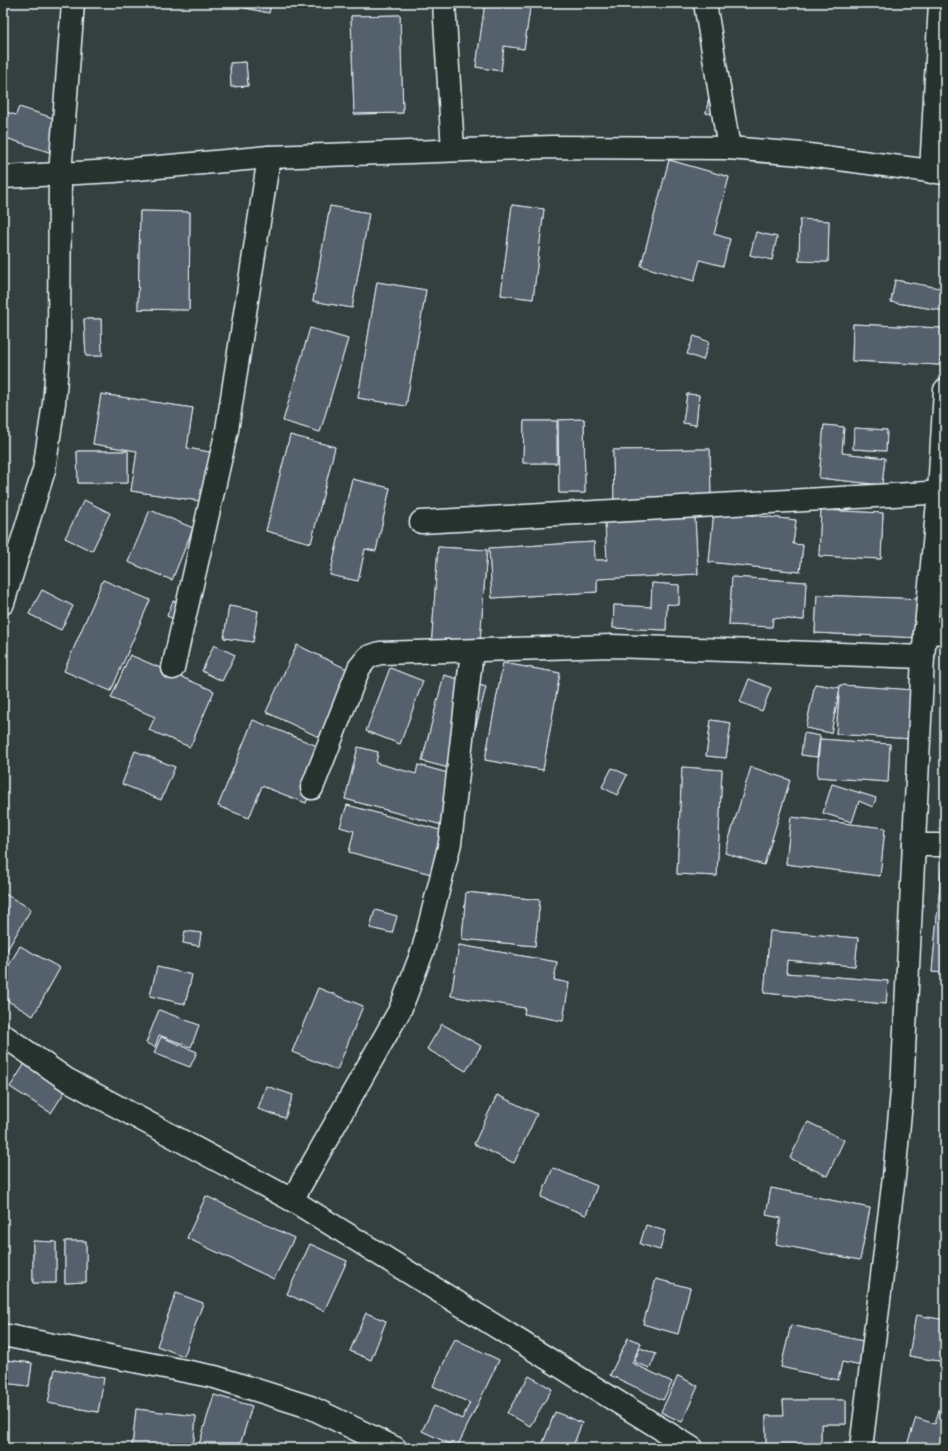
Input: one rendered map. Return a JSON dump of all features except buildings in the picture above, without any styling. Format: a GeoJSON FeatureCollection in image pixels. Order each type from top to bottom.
{"type":"FeatureCollection","features":[{"type":"Feature","properties":{"kind":"street"},"geometry":{"type":"LineString","coordinates":[[3,603],[44,470],[54,403],[59,342],[60,174],[73,3]]}},
{"type":"Feature","properties":{"kind":"street"},"geometry":{"type":"LineString","coordinates":[[444,3],[453,150]]}},
{"type":"Feature","properties":{"kind":"street"},"geometry":{"type":"LineString","coordinates":[[705,3],[729,148]]}},
{"type":"Feature","properties":{"kind":"street"},"geometry":{"type":"LineString","coordinates":[[3,177],[114,171],[269,157],[552,147],[729,148],[801,154],[938,172],[940,3]]}},
{"type":"Feature","properties":{"kind":"street"},"geometry":{"type":"LineString","coordinates":[[173,668],[227,430],[269,157]]}},
{"type":"Feature","properties":{"kind":"street"},"geometry":{"type":"LineString","coordinates":[[861,1448],[894,1177],[902,1091],[923,657],[935,633],[945,390]]}},
{"type":"Feature","properties":{"kind":"street"},"geometry":{"type":"LineString","coordinates":[[421,522],[942,492]]}},
{"type":"Feature","properties":{"kind":"street"},"geometry":{"type":"LineString","coordinates":[[312,788],[359,668],[368,657],[380,653],[612,646],[923,657]]}},
{"type":"Feature","properties":{"kind":"street"},"geometry":{"type":"LineString","coordinates":[[292,1200],[400,1010],[423,950],[450,843],[472,650]]}},
{"type":"Feature","properties":{"kind":"street"},"geometry":{"type":"LineString","coordinates":[[914,845],[945,846]]}},
{"type":"Feature","properties":{"kind":"street"},"geometry":{"type":"LineString","coordinates":[[3,1035],[66,1080],[292,1200],[692,1448]]}},
{"type":"Feature","properties":{"kind":"street"},"geometry":{"type":"LineString","coordinates":[[3,1334],[216,1377],[310,1407],[395,1448]]}}]}
